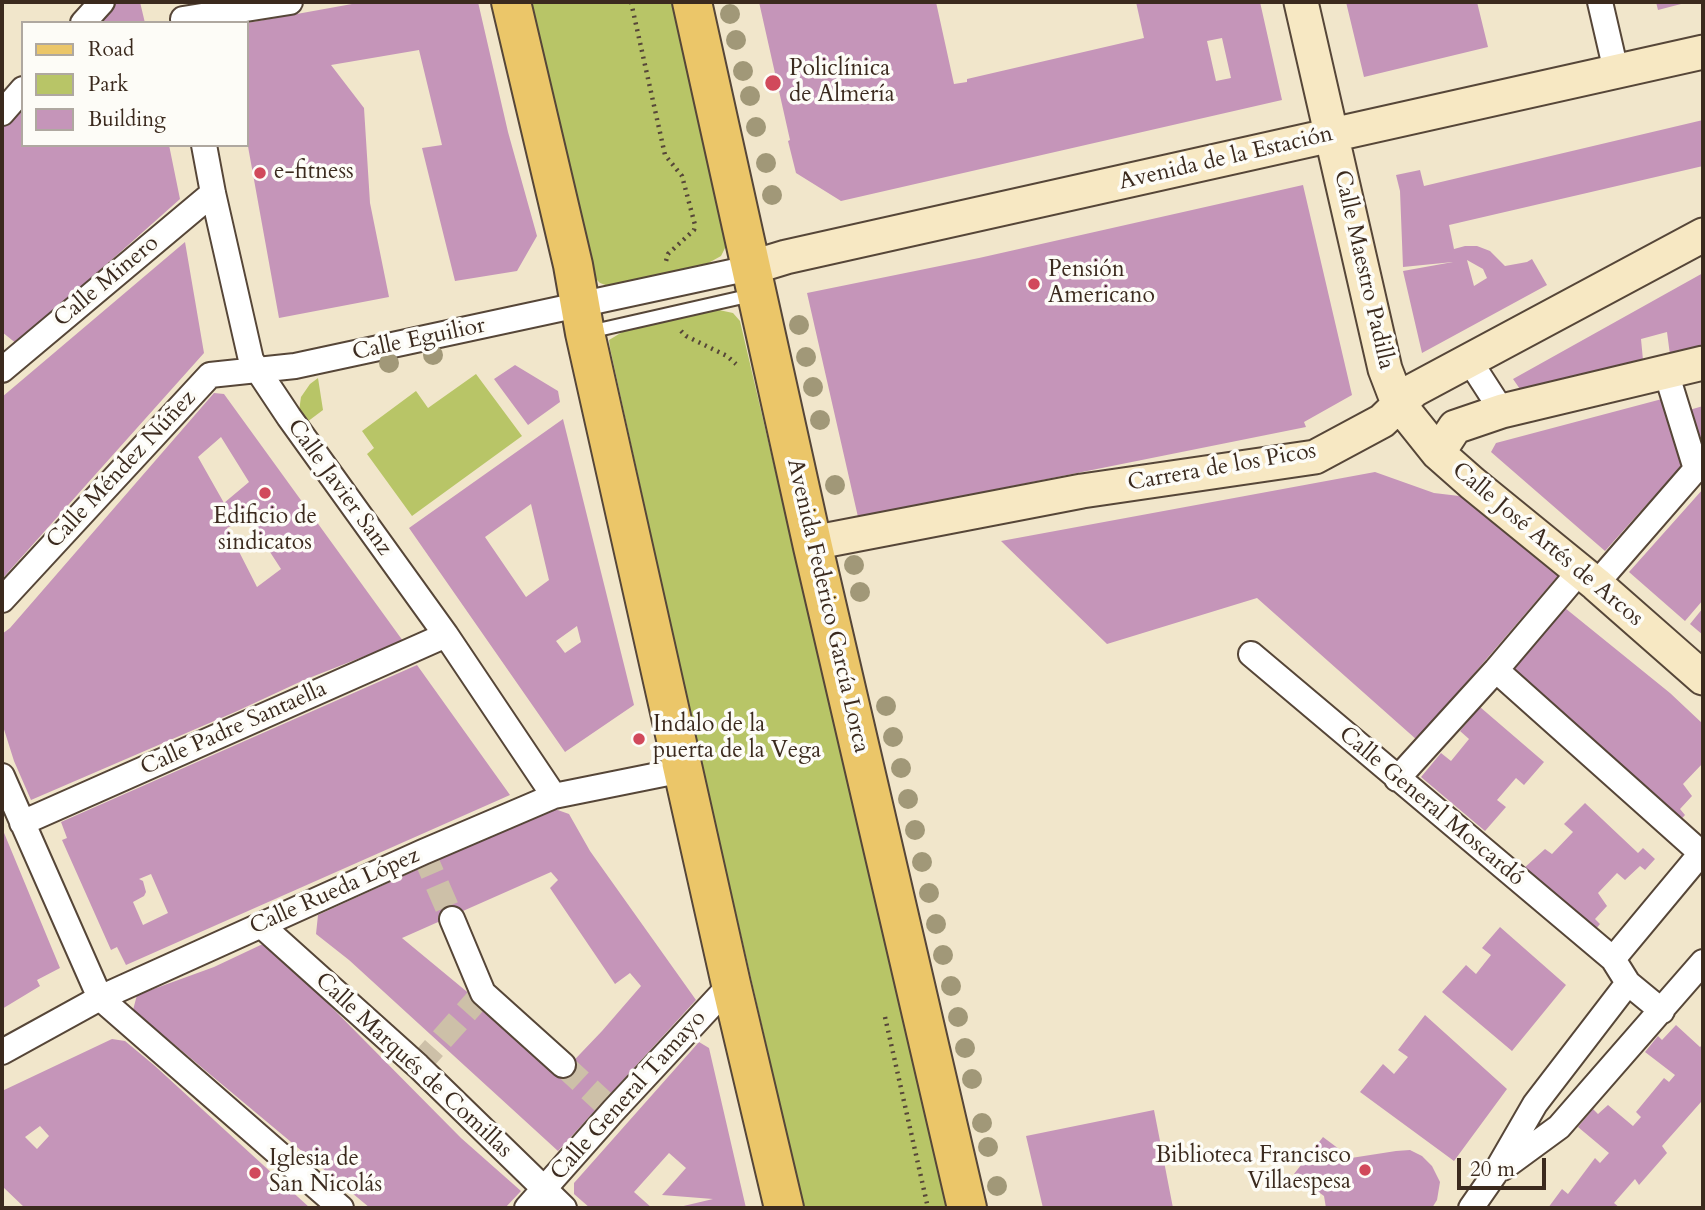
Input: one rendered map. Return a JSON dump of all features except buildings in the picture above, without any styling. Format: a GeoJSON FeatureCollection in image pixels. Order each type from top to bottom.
{"type":"FeatureCollection","features":[{"type":"Feature","properties":{"kind":"main road"},"geometry":{"type":"LineString","coordinates":[[511,2],[573,265],[730,984],[784,1208]]}},
{"type":"Feature","properties":{"kind":"main road","name":"Avenida Federico García Lorca"},"geometry":{"type":"LineString","coordinates":[[692,2],[812,543],[967,1208]]}},
{"type":"Feature","properties":{"kind":"street"},"geometry":{"type":"LineString","coordinates":[[85,21],[102,2]]}},
{"type":"Feature","properties":{"kind":"street"},"geometry":{"type":"LineString","coordinates":[[181,15],[290,2]]}},
{"type":"Feature","properties":{"kind":"street","name":"Calle Maestro Padilla"},"geometry":{"type":"LineString","coordinates":[[1301,2],[1385,369],[1398,403]]}},
{"type":"Feature","properties":{"kind":"street"},"geometry":{"type":"LineString","coordinates":[[1600,2],[1616,71]]}},
{"type":"Feature","properties":{"kind":"street","name":"Avenida de la Estación"},"geometry":{"type":"LineString","coordinates":[[753,281],[786,257],[1703,52]]}},
{"type":"Feature","properties":{"kind":"street"},"geometry":{"type":"LineString","coordinates":[[2,113],[21,91]]}},
{"type":"Feature","properties":{"kind":"street","name":"Calle Javier Sanz"},"geometry":{"type":"LineString","coordinates":[[204,147],[251,360],[257,372],[446,635],[554,796]]}},
{"type":"Feature","properties":{"kind":"street","name":"Calle Minero"},"geometry":{"type":"LineString","coordinates":[[4,365],[213,193]]}},
{"type":"Feature","properties":{"kind":"street","name":"Carrera de los Picos"},"geometry":{"type":"LineString","coordinates":[[812,543],[1082,491],[1314,457],[1382,422],[1398,403],[1414,390],[1703,235]]}},
{"type":"Feature","properties":{"kind":"street","name":"Calle Eguilior"},"geometry":{"type":"LineString","coordinates":[[257,372],[583,320],[753,281]]}},
{"type":"Feature","properties":{"kind":"street"},"geometry":{"type":"LineString","coordinates":[[1469,360],[1502,411]]}},
{"type":"Feature","properties":{"kind":"street"},"geometry":{"type":"LineString","coordinates":[[1438,453],[1455,427],[1502,411],[1703,363]]}},
{"type":"Feature","properties":{"kind":"street"},"geometry":{"type":"LineString","coordinates":[[289,417],[295,366]]}},
{"type":"Feature","properties":{"kind":"street","name":"Calle Méndez Núñez"},"geometry":{"type":"LineString","coordinates":[[2,600],[210,375],[257,372]]}},
{"type":"Feature","properties":{"kind":"street"},"geometry":{"type":"LineString","coordinates":[[1397,779],[1496,670],[1696,469],[1666,372]]}},
{"type":"Feature","properties":{"kind":"street","name":"Calle José Artés de Arcos"},"geometry":{"type":"LineString","coordinates":[[1398,403],[1438,453],[1703,678]]}},
{"type":"Feature","properties":{"kind":"street","name":"Calle Padre Santaella"},"geometry":{"type":"LineString","coordinates":[[22,823],[446,635]]}},
{"type":"Feature","properties":{"kind":"street","name":"Calle General Moscardó"},"geometry":{"type":"LineString","coordinates":[[1251,653],[1612,960],[1628,983],[1662,1011]]}},
{"type":"Feature","properties":{"kind":"street"},"geometry":{"type":"LineString","coordinates":[[1496,670],[1702,852],[1612,960]]}},
{"type":"Feature","properties":{"kind":"street","name":"Calle Rueda López"},"geometry":{"type":"LineString","coordinates":[[2,1052],[100,998],[554,796],[683,770]]}},
{"type":"Feature","properties":{"kind":"street"},"geometry":{"type":"LineString","coordinates":[[2,776],[100,998],[341,1208]]}},
{"type":"Feature","properties":{"kind":"street"},"geometry":{"type":"LineString","coordinates":[[452,919],[484,993],[563,1065]]}},
{"type":"Feature","properties":{"kind":"street","name":"Calle Marqués de Comillas"},"geometry":{"type":"LineString","coordinates":[[261,925],[418,1066],[564,1208]]}},
{"type":"Feature","properties":{"kind":"street"},"geometry":{"type":"LineString","coordinates":[[1494,1175],[1559,1127],[1703,962]]}},
{"type":"Feature","properties":{"kind":"street"},"geometry":{"type":"LineString","coordinates":[[1471,1208],[1494,1175],[1535,1104],[1628,983]]}},
{"type":"Feature","properties":{"kind":"street","name":"Calle General Tamayo"},"geometry":{"type":"LineString","coordinates":[[527,1208],[730,984]]}},
{"type":"Feature","properties":{"kind":"path"},"geometry":{"type":"LineString","coordinates":[[631,2],[667,159],[682,176],[695,225],[694,230],[677,246]]}},
{"type":"Feature","properties":{"kind":"path"},"geometry":{"type":"LineString","coordinates":[[683,333],[717,351]]}},
{"type":"Feature","properties":{"kind":"green space"},"geometry":{"type":"Polygon","coordinates":[[[530,2],[696,2],[688,77],[705,134],[725,234],[726,246],[721,256],[703,266],[611,287],[600,283],[594,277],[530,2]]]}},
{"type":"Feature","properties":{"kind":"green space"},"geometry":{"type":"Polygon","coordinates":[[[719,310],[733,313],[740,321],[948,1208],[804,1208],[695,735],[609,340],[624,331],[719,310]]]}},
{"type":"Feature","properties":{"kind":"green space"},"geometry":{"type":"Polygon","coordinates":[[[476,374],[522,436],[412,516],[367,454],[374,448],[362,431],[416,391],[428,408],[476,374]]]}},
{"type":"Feature","properties":{"kind":"green space"},"geometry":{"type":"Polygon","coordinates":[[[318,378],[323,410],[303,425],[299,411],[301,397],[318,378]]]}},
{"type":"Feature","properties":{"kind":"tunnel"},"geometry":{"type":"LineString","coordinates":[[423,852],[452,919]]}},
{"type":"Feature","properties":{"kind":"tunnel"},"geometry":{"type":"LineString","coordinates":[[418,1066],[483,993]]}},
{"type":"Feature","properties":{"kind":"tunnel"},"geometry":{"type":"LineString","coordinates":[[563,1065],[613,1111]]}},
{"type":"Feature","properties":{"kind":"place","name":"Policlínica de Almería"},"geometry":{"type":"Point","coordinates":[773,83]}},
{"type":"Feature","properties":{"kind":"place","name":"e-fitness"},"geometry":{"type":"Point","coordinates":[260,173]}},
{"type":"Feature","properties":{"kind":"place","name":"Pensión Americano"},"geometry":{"type":"Point","coordinates":[1034,284]}},
{"type":"Feature","properties":{"kind":"place","name":"Edificio de sindicatos"},"geometry":{"type":"Point","coordinates":[265,493]}},
{"type":"Feature","properties":{"kind":"place","name":"Indalo de la puerta de la Vega"},"geometry":{"type":"Point","coordinates":[639,739]}},
{"type":"Feature","properties":{"kind":"place","name":"Biblioteca Francisco Villaespesa"},"geometry":{"type":"Point","coordinates":[1365,1170]}},
{"type":"Feature","properties":{"kind":"place","name":"Iglesia de San Nicolás"},"geometry":{"type":"Point","coordinates":[255,1173]}}]}
